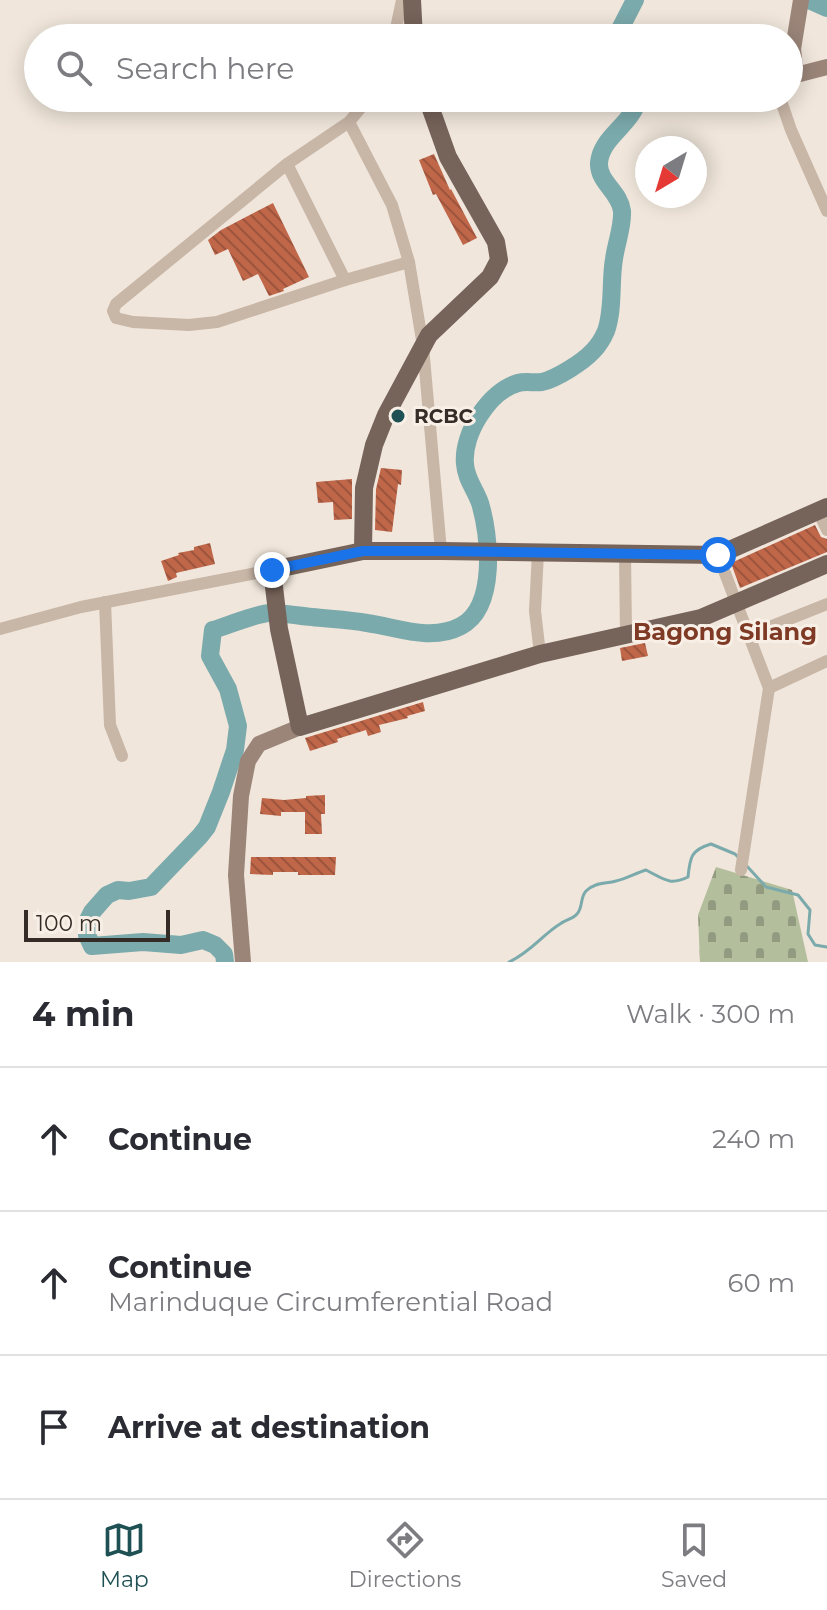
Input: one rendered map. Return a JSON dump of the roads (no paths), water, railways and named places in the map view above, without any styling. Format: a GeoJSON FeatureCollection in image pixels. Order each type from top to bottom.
{"type":"FeatureCollection","features":[{"type":"Feature","properties":{"kind":"main road"},"geometry":{"type":"LineString","coordinates":[[412,0],[413,24]]}},
{"type":"Feature","properties":{"kind":"main road"},"geometry":{"type":"LineString","coordinates":[[363,551],[364,488],[374,445],[386,415],[429,335],[490,277],[499,260],[496,242],[448,157],[432,112]]}},
{"type":"Feature","properties":{"kind":"main road"},"geometry":{"type":"LineString","coordinates":[[823,509],[718,555],[363,551],[272,570],[279,629],[300,727],[540,654],[701,618],[827,564]]}},
{"type":"Feature","properties":{"kind":"street"},"geometry":{"type":"LineString","coordinates":[[397,24],[402,0]]}},
{"type":"Feature","properties":{"kind":"street"},"geometry":{"type":"LineString","coordinates":[[803,73],[827,67]]}},
{"type":"Feature","properties":{"kind":"street"},"geometry":{"type":"LineString","coordinates":[[357,112],[349,122],[287,164],[116,304],[113,311],[116,318],[133,322],[189,325],[217,322],[409,262]]}},
{"type":"Feature","properties":{"kind":"street"},"geometry":{"type":"LineString","coordinates":[[785,112],[827,211]]}},
{"type":"Feature","properties":{"kind":"street"},"geometry":{"type":"LineString","coordinates":[[349,122],[392,205],[409,262],[423,346],[441,551]]}},
{"type":"Feature","properties":{"kind":"street"},"geometry":{"type":"LineString","coordinates":[[287,164],[345,280]]}},
{"type":"Feature","properties":{"kind":"street"},"geometry":{"type":"LineString","coordinates":[[823,509],[827,530]]}},
{"type":"Feature","properties":{"kind":"street"},"geometry":{"type":"LineString","coordinates":[[538,552],[535,611],[540,654]]}},
{"type":"Feature","properties":{"kind":"street"},"geometry":{"type":"LineString","coordinates":[[625,554],[626,634]]}},
{"type":"Feature","properties":{"kind":"street"},"geometry":{"type":"LineString","coordinates":[[718,555],[769,688],[742,863]]}},
{"type":"Feature","properties":{"kind":"street"},"geometry":{"type":"LineString","coordinates":[[0,629],[81,607],[272,570]]}},
{"type":"Feature","properties":{"kind":"street"},"geometry":{"type":"LineString","coordinates":[[105,602],[110,725],[122,756]]}},
{"type":"Feature","properties":{"kind":"street"},"geometry":{"type":"LineString","coordinates":[[749,635],[827,604]]}},
{"type":"Feature","properties":{"kind":"street"},"geometry":{"type":"LineString","coordinates":[[769,688],[827,661]]}},
{"type":"Feature","properties":{"kind":"street"},"geometry":{"type":"LineString","coordinates":[[243,962],[236,875],[241,796],[248,761],[259,744],[300,727]]}},
{"type":"Feature","properties":{"kind":"waterway"},"geometry":{"type":"LineString","coordinates":[[623,24],[635,0]]}},
{"type":"Feature","properties":{"kind":"waterway"},"geometry":{"type":"LineString","coordinates":[[809,0],[827,8]]}},
{"type":"Feature","properties":{"kind":"waterway"},"geometry":{"type":"LineString","coordinates":[[225,962],[224,954],[215,945],[203,940],[181,945],[143,942],[92,946],[87,935],[87,922],[107,895],[118,890],[151,887],[207,827],[235,750],[238,726],[228,689],[210,656],[213,630],[270,613],[438,633],[461,626],[473,617],[485,587],[488,551],[484,517],[466,469],[468,440],[480,415],[497,395],[518,383],[542,382],[562,374],[589,355],[604,336],[610,313],[622,211],[602,176],[599,163],[605,145],[632,112]]}},
{"type":"Feature","properties":{"kind":"waterway"},"geometry":{"type":"LineString","coordinates":[[509,962],[575,916],[584,893],[593,886],[646,870],[667,880],[681,880],[688,877],[695,852],[711,844],[740,859]]}},
{"type":"Feature","properties":{"kind":"waterway"},"geometry":{"type":"LineString","coordinates":[[745,864],[766,887],[798,895],[810,910],[808,934],[815,945],[827,947]]}},
{"type":"Feature","properties":{"kind":"place","name":"RCBC"},"geometry":{"type":"Point","coordinates":[398,416]}},
{"type":"Feature","properties":{"kind":"district","name":"Bagong Silang"},"geometry":{"type":"Point","coordinates":[725,631]}}]}
